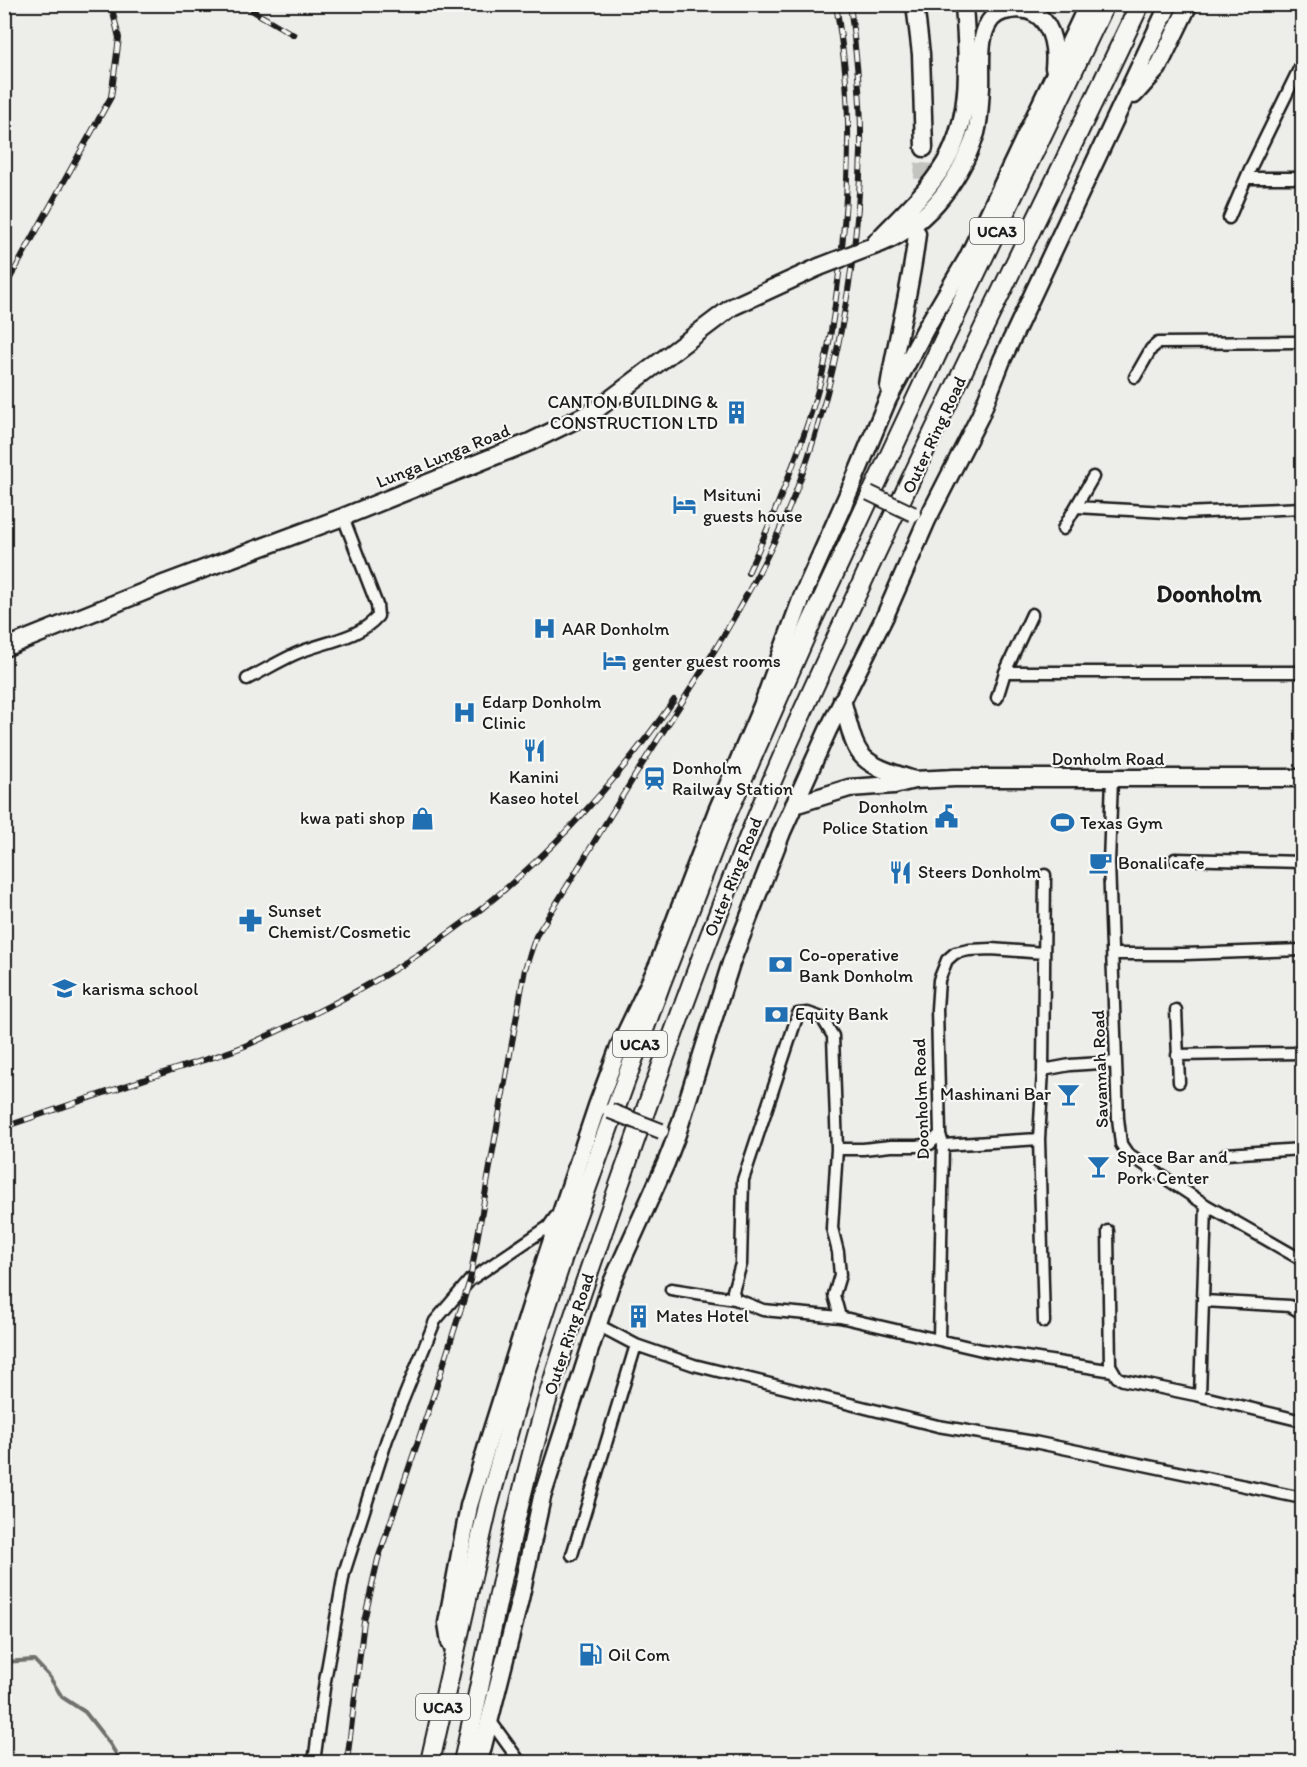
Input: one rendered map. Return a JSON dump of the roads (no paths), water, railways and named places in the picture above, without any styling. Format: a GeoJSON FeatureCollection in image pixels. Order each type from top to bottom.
{"type":"FeatureCollection","features":[{"type":"Feature","properties":{"kind":"main road"},"geometry":{"type":"LineString","coordinates":[[915,4],[921,54],[924,148]]}},
{"type":"Feature","properties":{"kind":"main road"},"geometry":{"type":"LineString","coordinates":[[964,4],[967,62],[966,101],[950,152],[942,166],[911,205],[871,247],[891,240],[916,223],[933,207],[952,182],[966,157],[976,131],[983,35],[991,19],[999,13],[1018,9],[1032,12],[1045,22],[1054,40],[1056,54],[1053,78]]}},
{"type":"Feature","properties":{"kind":"main road"},"geometry":{"type":"LineString","coordinates":[[966,27],[975,4]]}},
{"type":"Feature","properties":{"kind":"main road","name":"Outer Ring Road"},"geometry":{"type":"LineString","coordinates":[[455,1652],[450,1642],[447,1623],[470,1506],[512,1363],[597,1106],[620,1047],[658,965],[716,813],[762,706],[802,597],[888,399],[968,257],[1088,4]]}},
{"type":"Feature","properties":{"kind":"main road","name":"Outer Ring Road"},"geometry":{"type":"LineString","coordinates":[[430,1762],[488,1506],[509,1426],[553,1283],[661,983],[760,738],[813,619],[1105,4]]}},
{"type":"Feature","properties":{"kind":"main road","name":"Outer Ring Road"},"geometry":{"type":"LineString","coordinates":[[473,1755],[507,1558],[553,1380],[580,1294],[654,1086],[726,894],[789,742],[845,621],[1140,4]]}},
{"type":"Feature","properties":{"kind":"main road","name":"Outer Ring Road"},"geometry":{"type":"LineString","coordinates":[[794,806],[842,700],[885,616],[927,520],[980,416],[1002,360],[1169,4]]}},
{"type":"Feature","properties":{"kind":"main road"},"geometry":{"type":"LineString","coordinates":[[1115,122],[1139,88],[1158,68],[1189,4]]}},
{"type":"Feature","properties":{"kind":"main road"},"geometry":{"type":"LineString","coordinates":[[888,399],[896,342],[914,260],[917,233]]}},
{"type":"Feature","properties":{"kind":"main road","name":"Lunga Lunga Road"},"geometry":{"type":"LineString","coordinates":[[4,648],[530,442],[596,410],[732,307],[819,267],[868,248]]}},
{"type":"Feature","properties":{"kind":"main road"},"geometry":{"type":"LineString","coordinates":[[842,700],[852,738],[860,754],[868,763],[879,769],[914,780]]}},
{"type":"Feature","properties":{"kind":"main road","name":"Donholm Road"},"geometry":{"type":"LineString","coordinates":[[914,780],[1302,778]]}},
{"type":"Feature","properties":{"kind":"main road"},"geometry":{"type":"LineString","coordinates":[[794,806],[849,788],[894,785],[914,780]]}},
{"type":"Feature","properties":{"kind":"main road","name":"UCA3"},"geometry":{"type":"LineString","coordinates":[[473,1755],[489,1719],[528,1565],[542,1497],[610,1287],[666,1162],[731,963],[794,806]]}},
{"type":"Feature","properties":{"kind":"street"},"geometry":{"type":"LineString","coordinates":[[1229,218],[1302,63]]}},
{"type":"Feature","properties":{"kind":"street"},"geometry":{"type":"LineString","coordinates":[[1246,178],[1302,178]]}},
{"type":"Feature","properties":{"kind":"street"},"geometry":{"type":"LineString","coordinates":[[1135,377],[1151,349],[1158,344],[1302,342]]}},
{"type":"Feature","properties":{"kind":"street"},"geometry":{"type":"LineString","coordinates":[[1063,529],[1093,477]]}},
{"type":"Feature","properties":{"kind":"street"},"geometry":{"type":"LineString","coordinates":[[869,493],[913,514]]}},
{"type":"Feature","properties":{"kind":"street"},"geometry":{"type":"LineString","coordinates":[[1076,507],[1185,513],[1302,508]]}},
{"type":"Feature","properties":{"kind":"street"},"geometry":{"type":"LineString","coordinates":[[248,679],[295,654],[348,636],[371,625],[378,616],[377,605],[343,517]]}},
{"type":"Feature","properties":{"kind":"street"},"geometry":{"type":"LineString","coordinates":[[997,698],[1005,672],[1032,614]]}},
{"type":"Feature","properties":{"kind":"street"},"geometry":{"type":"LineString","coordinates":[[1005,672],[1302,672]]}},
{"type":"Feature","properties":{"kind":"street","name":"Savannah Road"},"geometry":{"type":"LineString","coordinates":[[1112,778],[1109,863],[1118,1126],[1121,1144],[1127,1153],[1206,1205],[1302,1260]]}},
{"type":"Feature","properties":{"kind":"street"},"geometry":{"type":"LineString","coordinates":[[1175,859],[1302,862]]}},
{"type":"Feature","properties":{"kind":"street"},"geometry":{"type":"LineString","coordinates":[[1044,1322],[1039,1139],[1043,1070],[1045,875]]}},
{"type":"Feature","properties":{"kind":"street","name":"Doonholm Road"},"geometry":{"type":"LineString","coordinates":[[939,1339],[942,1139],[937,1009],[939,980],[946,960],[955,952],[991,949],[1044,952]]}},
{"type":"Feature","properties":{"kind":"street"},"geometry":{"type":"LineString","coordinates":[[1113,954],[1302,950]]}},
{"type":"Feature","properties":{"kind":"street"},"geometry":{"type":"LineString","coordinates":[[1176,1010],[1179,1082]]}},
{"type":"Feature","properties":{"kind":"street"},"geometry":{"type":"LineString","coordinates":[[735,1299],[733,1291],[741,1264],[742,1180],[798,1014],[808,1013],[822,1018],[833,1036],[837,1149],[832,1228],[838,1252],[840,1275],[834,1295],[840,1317]]}},
{"type":"Feature","properties":{"kind":"street"},"geometry":{"type":"LineString","coordinates":[[1178,1055],[1302,1053]]}},
{"type":"Feature","properties":{"kind":"street"},"geometry":{"type":"LineString","coordinates":[[1043,1070],[1070,1065],[1116,1062]]}},
{"type":"Feature","properties":{"kind":"street"},"geometry":{"type":"LineString","coordinates":[[610,1111],[661,1131]]}},
{"type":"Feature","properties":{"kind":"street"},"geometry":{"type":"LineString","coordinates":[[837,1149],[917,1146],[942,1139],[1039,1139]]}},
{"type":"Feature","properties":{"kind":"street"},"geometry":{"type":"LineString","coordinates":[[1226,1154],[1302,1149]]}},
{"type":"Feature","properties":{"kind":"street"},"geometry":{"type":"LineString","coordinates":[[314,1762],[328,1658],[344,1573],[387,1439],[435,1321],[470,1280],[548,1227],[565,1202]]}},
{"type":"Feature","properties":{"kind":"street"},"geometry":{"type":"LineString","coordinates":[[1200,1395],[1206,1205]]}},
{"type":"Feature","properties":{"kind":"street"},"geometry":{"type":"LineString","coordinates":[[1108,1231],[1110,1365],[1113,1371],[1124,1380],[1200,1395],[1302,1421]]}},
{"type":"Feature","properties":{"kind":"street"},"geometry":{"type":"LineString","coordinates":[[671,1289],[735,1299],[763,1310],[840,1317],[982,1350],[1113,1371]]}},
{"type":"Feature","properties":{"kind":"street"},"geometry":{"type":"LineString","coordinates":[[1204,1300],[1290,1305],[1302,1313]]}},
{"type":"Feature","properties":{"kind":"street"},"geometry":{"type":"LineString","coordinates":[[598,1325],[636,1345],[694,1365],[938,1426],[1034,1442],[1302,1498]]}},
{"type":"Feature","properties":{"kind":"street"},"geometry":{"type":"LineString","coordinates":[[572,1554],[636,1345]]}},
{"type":"Feature","properties":{"kind":"street"},"geometry":{"type":"LineString","coordinates":[[489,1719],[520,1762]]}},
{"type":"Feature","properties":{"kind":"waterway"},"geometry":{"type":"LineString","coordinates":[[4,1662],[34,1660],[49,1676],[62,1697],[85,1712],[121,1762]]}},
{"type":"Feature","properties":{"kind":"tunnel"},"geometry":{"type":"LineString","coordinates":[[920,203],[924,148]]}},
{"type":"Feature","properties":{"kind":"railway"},"geometry":{"type":"LineString","coordinates":[[4,289],[111,97],[119,38],[111,4]]}},
{"type":"Feature","properties":{"kind":"railway"},"geometry":{"type":"LineString","coordinates":[[241,4],[294,35]]}},
{"type":"Feature","properties":{"kind":"railway"},"geometry":{"type":"LineString","coordinates":[[748,573],[797,455],[824,368],[833,320],[847,191],[848,147],[846,81],[836,4]]}},
{"type":"Feature","properties":{"kind":"railway"},"geometry":{"type":"LineString","coordinates":[[347,1762],[364,1621],[378,1559],[470,1280],[525,969],[536,936],[701,673],[750,589],[779,531],[797,488],[827,394],[847,295],[859,198],[861,114],[850,4]]}},
{"type":"Feature","properties":{"kind":"railway"},"geometry":{"type":"LineString","coordinates":[[4,1127],[244,1046],[329,1006],[402,965],[480,909],[542,855],[625,765],[674,700]]}},
{"type":"Feature","properties":{"kind":"place","name":"CANTON BUILDING & CONSTRUCTION LTD"},"geometry":{"type":"Point","coordinates":[736,412]}},
{"type":"Feature","properties":{"kind":"place","name":"Msituni guests house"},"geometry":{"type":"Point","coordinates":[685,505]}},
{"type":"Feature","properties":{"kind":"place","name":"AAR Donholm"},"geometry":{"type":"Point","coordinates":[544,629]}},
{"type":"Feature","properties":{"kind":"place","name":"genter guest rooms"},"geometry":{"type":"Point","coordinates":[614,661]}},
{"type":"Feature","properties":{"kind":"place","name":"Edarp Donholm Clinic"},"geometry":{"type":"Point","coordinates":[464,712]}},
{"type":"Feature","properties":{"kind":"place","name":"Kanini Kaseo hotel"},"geometry":{"type":"Point","coordinates":[534,751]}},
{"type":"Feature","properties":{"kind":"place","name":"Donholm Railway Station"},"geometry":{"type":"Point","coordinates":[654,778]}},
{"type":"Feature","properties":{"kind":"place","name":"Donholm Police Station"},"geometry":{"type":"Point","coordinates":[946,817]}},
{"type":"Feature","properties":{"kind":"place","name":"kwa pati shop"},"geometry":{"type":"Point","coordinates":[423,818]}},
{"type":"Feature","properties":{"kind":"place","name":"Texas Gym"},"geometry":{"type":"Point","coordinates":[1062,823]}},
{"type":"Feature","properties":{"kind":"place","name":"Bonali cafe"},"geometry":{"type":"Point","coordinates":[1100,863]}},
{"type":"Feature","properties":{"kind":"place","name":"Steers Donholm"},"geometry":{"type":"Point","coordinates":[900,872]}},
{"type":"Feature","properties":{"kind":"place","name":"Sunset Chemist/Cosmetic"},"geometry":{"type":"Point","coordinates":[250,921]}},
{"type":"Feature","properties":{"kind":"place","name":"Co-operative Bank Donholm"},"geometry":{"type":"Point","coordinates":[781,965]}},
{"type":"Feature","properties":{"kind":"place","name":"karisma school"},"geometry":{"type":"Point","coordinates":[64,989]}},
{"type":"Feature","properties":{"kind":"place","name":"Equity Bank"},"geometry":{"type":"Point","coordinates":[777,1014]}},
{"type":"Feature","properties":{"kind":"place","name":"Mashinani Bar"},"geometry":{"type":"Point","coordinates":[1069,1094]}},
{"type":"Feature","properties":{"kind":"place","name":"Space Bar and Pork Center"},"geometry":{"type":"Point","coordinates":[1099,1167]}},
{"type":"Feature","properties":{"kind":"place","name":"Mates Hotel"},"geometry":{"type":"Point","coordinates":[638,1316]}},
{"type":"Feature","properties":{"kind":"place","name":"Oil Com"},"geometry":{"type":"Point","coordinates":[590,1655]}},
{"type":"Feature","properties":{"kind":"district","name":"Doonholm"},"geometry":{"type":"Point","coordinates":[1209,594]}}]}
